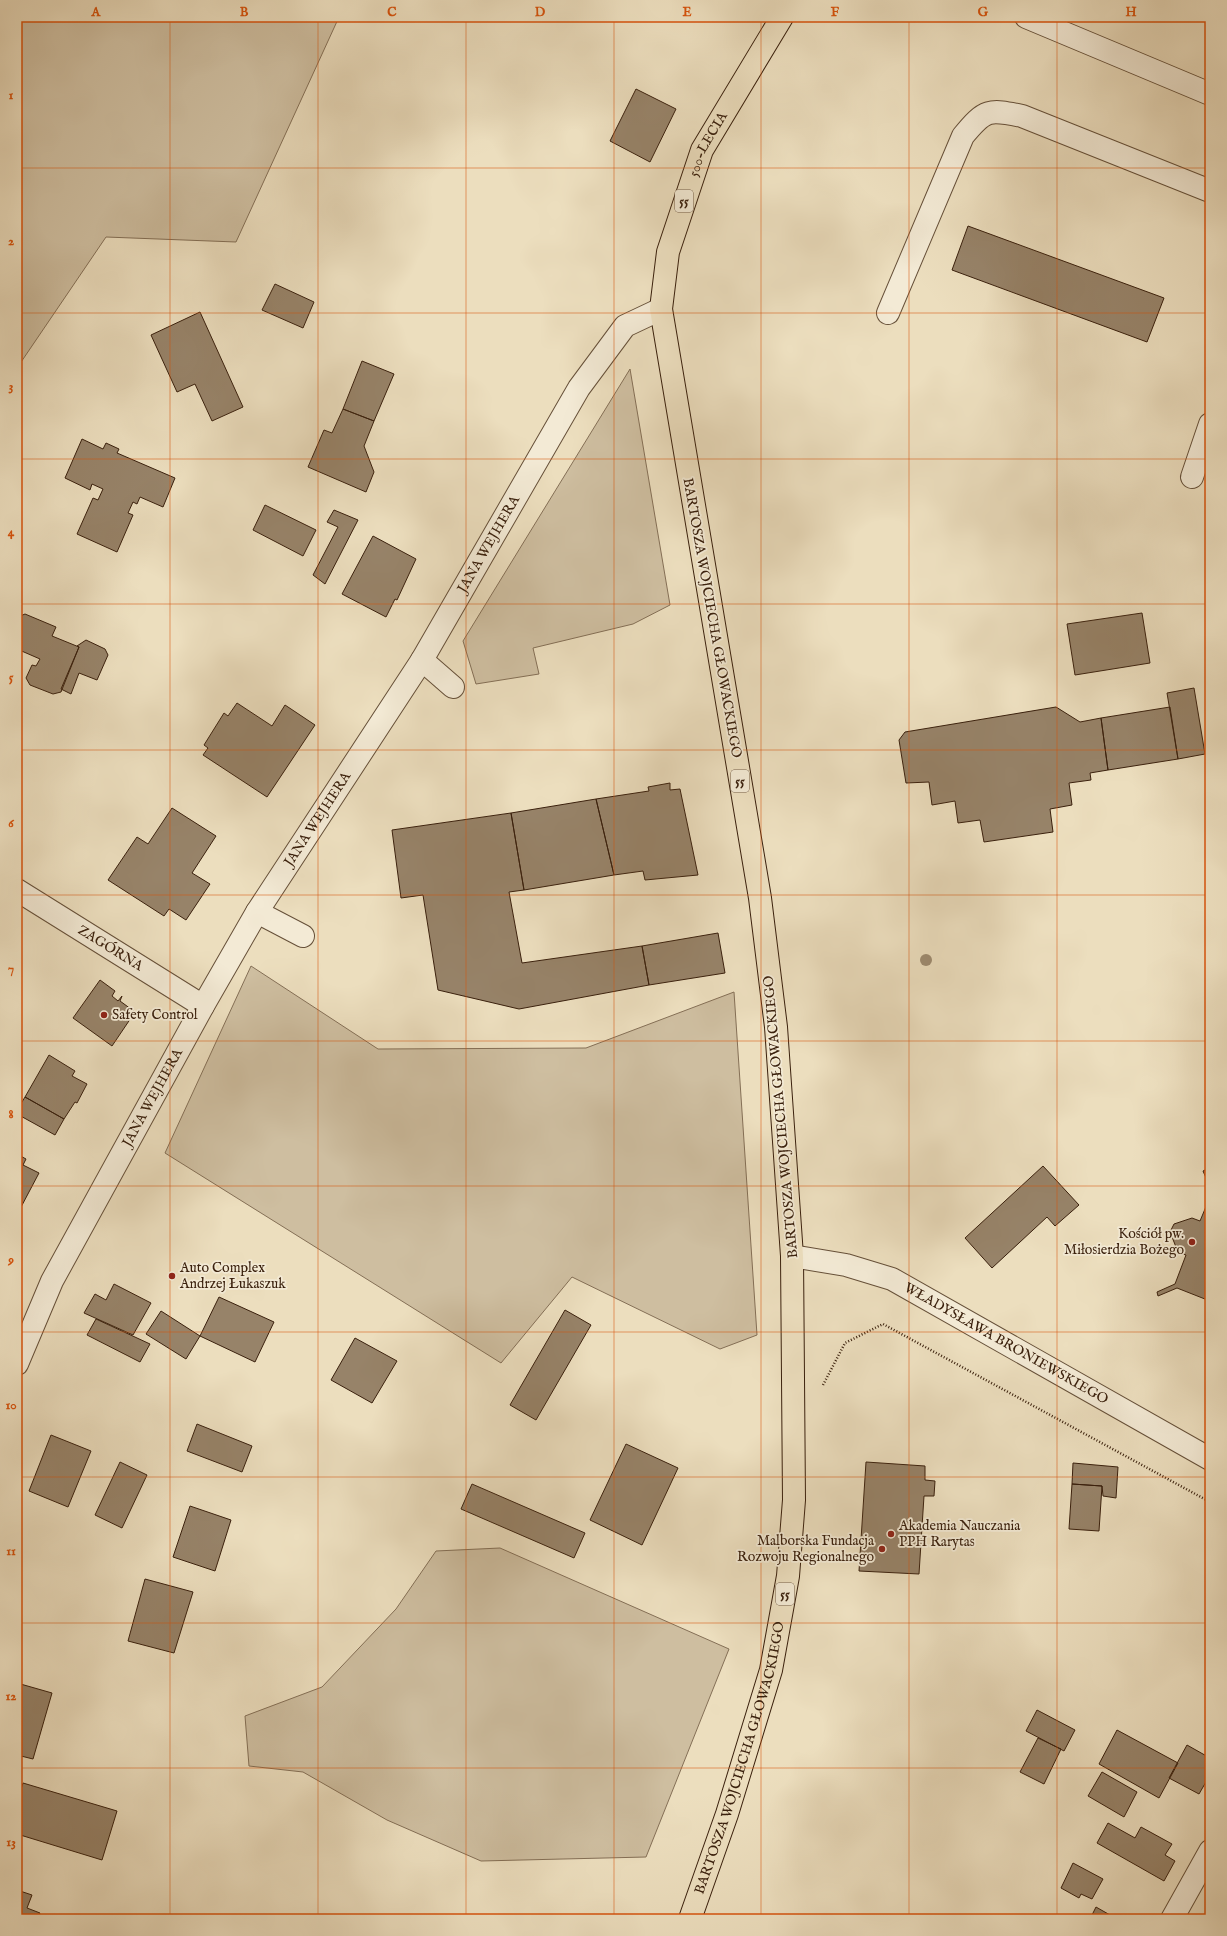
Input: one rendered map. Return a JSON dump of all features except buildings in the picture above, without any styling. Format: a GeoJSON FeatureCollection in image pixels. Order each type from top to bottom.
{"type":"FeatureCollection","features":[{"type":"Feature","properties":{"kind":"main road","name":"500-LECIA"},"geometry":{"type":"LineString","coordinates":[[661,309],[668,252],[702,150],[782,17]]}},
{"type":"Feature","properties":{"kind":"main road","name":"BARTOSZA WOJCIECHA GŁOWACKIEGO"},"geometry":{"type":"LineString","coordinates":[[661,309],[760,898],[776,1027],[792,1256],[794,1500],[788,1576],[771,1670],[728,1814],[690,1919]]}},
{"type":"Feature","properties":{"kind":"street"},"geometry":{"type":"LineString","coordinates":[[1026,17],[1210,94]]}},
{"type":"Feature","properties":{"kind":"street"},"geometry":{"type":"LineString","coordinates":[[888,313],[963,136],[977,118],[996,111],[1022,116],[1210,191]]}},
{"type":"Feature","properties":{"kind":"street","name":"JANA WEJHERA"},"geometry":{"type":"LineString","coordinates":[[17,1364],[52,1282],[203,1006],[257,912],[422,660],[579,388],[625,326],[661,309]]}},
{"type":"Feature","properties":{"kind":"street"},"geometry":{"type":"LineString","coordinates":[[1192,477],[1210,424]]}},
{"type":"Feature","properties":{"kind":"street"},"geometry":{"type":"LineString","coordinates":[[422,660],[453,687]]}},
{"type":"Feature","properties":{"kind":"street","name":"ZAGÓRNA"},"geometry":{"type":"LineString","coordinates":[[17,890],[203,1006]]}},
{"type":"Feature","properties":{"kind":"street"},"geometry":{"type":"LineString","coordinates":[[257,912],[303,936]]}},
{"type":"Feature","properties":{"kind":"street","name":"WŁADYSŁAWA BRONIEWSKIEGO"},"geometry":{"type":"LineString","coordinates":[[792,1256],[846,1265],[892,1279],[1210,1459]]}},
{"type":"Feature","properties":{"kind":"street"},"geometry":{"type":"LineString","coordinates":[[1172,1919],[1210,1851]]}},
{"type":"Feature","properties":{"kind":"path"},"geometry":{"type":"LineString","coordinates":[[819,1392],[845,1343],[883,1324],[1210,1502]]}},
{"type":"Feature","properties":{"kind":"shaded area"},"geometry":{"type":"Polygon","coordinates":[[[17,17],[339,17],[236,242],[106,237],[17,368],[17,17]]]}},
{"type":"Feature","properties":{"kind":"shaded area"},"geometry":{"type":"Polygon","coordinates":[[[630,369],[670,605],[633,624],[533,648],[539,674],[476,684],[463,641],[630,369]]]}},
{"type":"Feature","properties":{"kind":"shaded area"},"geometry":{"type":"Polygon","coordinates":[[[251,966],[378,1049],[586,1048],[734,992],[757,1335],[720,1349],[572,1277],[501,1363],[165,1153],[251,966]]]}},
{"type":"Feature","properties":{"kind":"shaded area"},"geometry":{"type":"Polygon","coordinates":[[[500,1548],[729,1649],[646,1857],[481,1861],[387,1820],[303,1772],[249,1766],[245,1716],[322,1687],[396,1609],[436,1551],[500,1548]]]}},
{"type":"Feature","properties":{"kind":"place","name":"Safety Control"},"geometry":{"type":"Point","coordinates":[104,1015]}},
{"type":"Feature","properties":{"kind":"place","name":"Kościół pw. Miłosierdzia Bożego"},"geometry":{"type":"Point","coordinates":[1192,1242]}},
{"type":"Feature","properties":{"kind":"place","name":"Auto Complex Andrzej Łukaszuk"},"geometry":{"type":"Point","coordinates":[172,1276]}},
{"type":"Feature","properties":{"kind":"place","name":"Akademia Nauczania PPH Rarytas"},"geometry":{"type":"Point","coordinates":[891,1534]}},
{"type":"Feature","properties":{"kind":"place","name":"Malborska Fundacja Rozwoju Regionalnego"},"geometry":{"type":"Point","coordinates":[882,1549]}}]}
